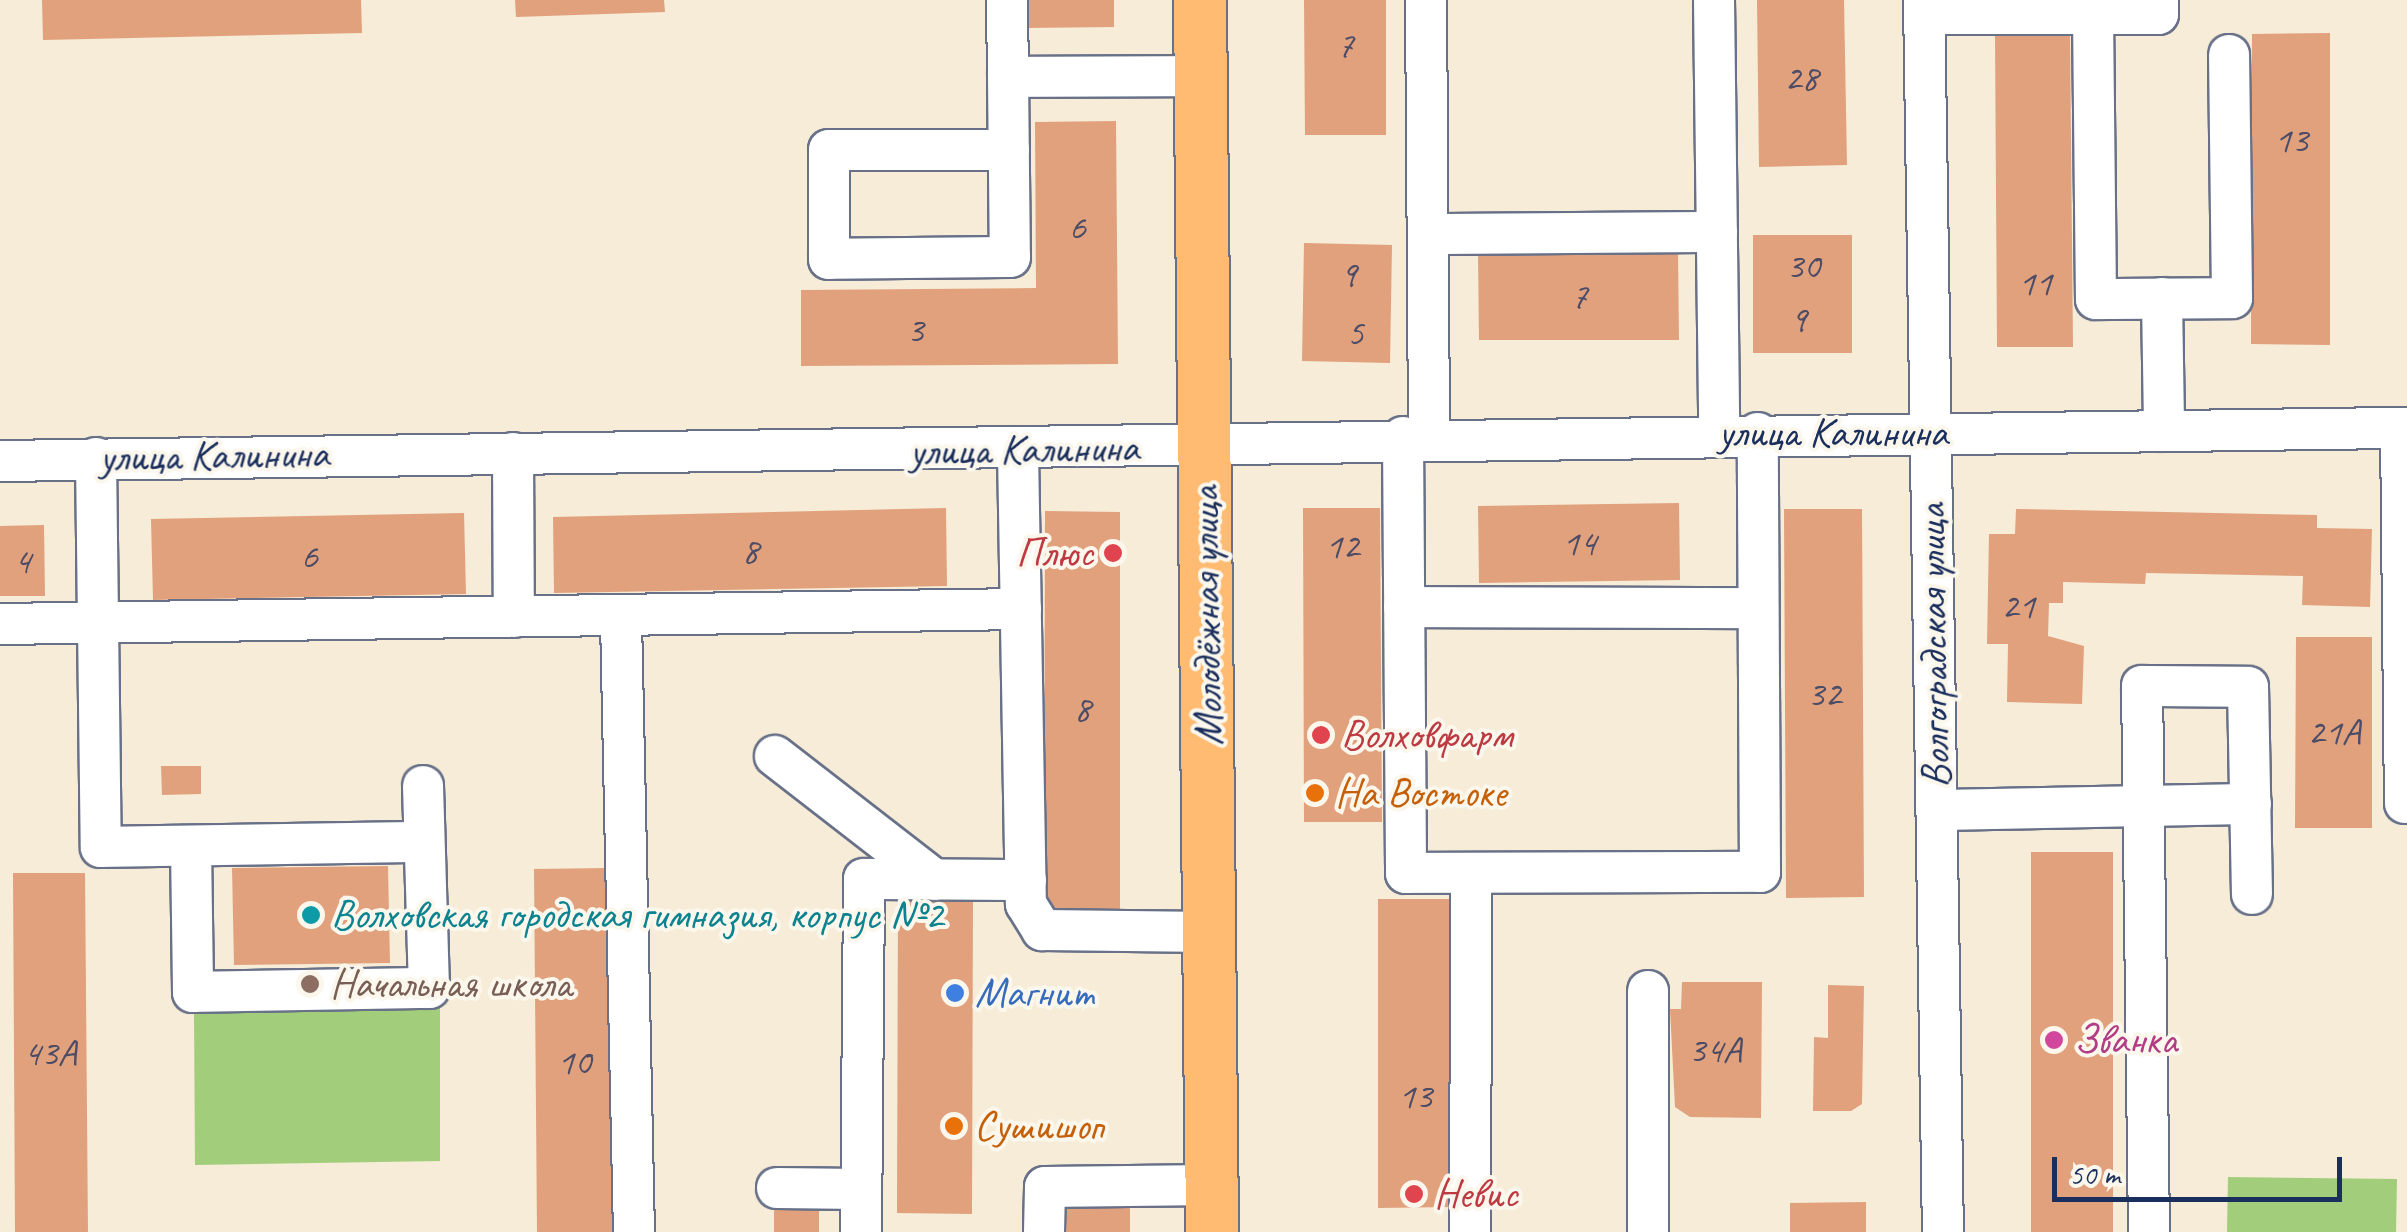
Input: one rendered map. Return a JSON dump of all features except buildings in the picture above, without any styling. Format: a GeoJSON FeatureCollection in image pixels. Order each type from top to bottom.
{"type":"FeatureCollection","features":[{"type":"Feature","properties":{"kind":"main road","name":"Молодёжная улица"},"geometry":{"type":"LineString","coordinates":[[1200,0],[1212,1208]]}},
{"type":"Feature","properties":{"kind":"street"},"geometry":{"type":"LineString","coordinates":[[1007,0],[1009,150],[1010,257],[829,259],[829,150],[1009,150]]}},
{"type":"Feature","properties":{"kind":"street"},"geometry":{"type":"LineString","coordinates":[[1426,0],[1430,234],[1404,607],[1406,874],[1760,872],[1758,608],[1717,232],[1714,0]]}},
{"type":"Feature","properties":{"kind":"street"},"geometry":{"type":"LineString","coordinates":[[1924,7],[2158,14],[2158,0]]}},
{"type":"Feature","properties":{"kind":"street","name":"Волгоградская улица"},"geometry":{"type":"LineString","coordinates":[[1924,7],[1943,1232]]}},
{"type":"Feature","properties":{"kind":"street"},"geometry":{"type":"LineString","coordinates":[[2093,14],[2096,299],[2232,298],[2230,55]]}},
{"type":"Feature","properties":{"kind":"street"},"geometry":{"type":"LineString","coordinates":[[1008,78],[1201,76]]}},
{"type":"Feature","properties":{"kind":"street"},"geometry":{"type":"LineString","coordinates":[[1430,234],[1717,232]]}},
{"type":"Feature","properties":{"kind":"street"},"geometry":{"type":"LineString","coordinates":[[2162,298],[2164,431]]}},
{"type":"Feature","properties":{"kind":"street"},"geometry":{"type":"LineString","coordinates":[[2404,428],[2405,802]]}},
{"type":"Feature","properties":{"kind":"street","name":"улица Калинина"},"geometry":{"type":"LineString","coordinates":[[0,461],[513,452],[1018,452],[1206,448],[1416,437],[2404,428]]}},
{"type":"Feature","properties":{"kind":"street"},"geometry":{"type":"LineString","coordinates":[[513,452],[514,617]]}},
{"type":"Feature","properties":{"kind":"street"},"geometry":{"type":"LineString","coordinates":[[1018,452],[1026,904],[1042,930],[1210,932]]}},
{"type":"Feature","properties":{"kind":"street"},"geometry":{"type":"LineString","coordinates":[[96,458],[94,623],[102,847],[424,842]]}},
{"type":"Feature","properties":{"kind":"street"},"geometry":{"type":"LineString","coordinates":[[1404,607],[1758,608]]}},
{"type":"Feature","properties":{"kind":"street"},"geometry":{"type":"LineString","coordinates":[[0,624],[621,619],[1021,609]]}},
{"type":"Feature","properties":{"kind":"street"},"geometry":{"type":"LineString","coordinates":[[621,619],[634,1232]]}},
{"type":"Feature","properties":{"kind":"street"},"geometry":{"type":"LineString","coordinates":[[2149,1232],[2142,686],[2248,687],[2252,894]]}},
{"type":"Feature","properties":{"kind":"street"},"geometry":{"type":"LineString","coordinates":[[774,756],[935,880]]}},
{"type":"Feature","properties":{"kind":"street"},"geometry":{"type":"LineString","coordinates":[[191,846],[193,992],[429,988],[424,786]]}},
{"type":"Feature","properties":{"kind":"street"},"geometry":{"type":"LineString","coordinates":[[1937,810],[2142,803],[2251,804]]}},
{"type":"Feature","properties":{"kind":"street"},"geometry":{"type":"LineString","coordinates":[[1470,1232],[1471,873]]}},
{"type":"Feature","properties":{"kind":"street"},"geometry":{"type":"LineString","coordinates":[[861,1232],[864,879],[1026,880]]}},
{"type":"Feature","properties":{"kind":"street"},"geometry":{"type":"LineString","coordinates":[[1648,991],[1648,1232]]}},
{"type":"Feature","properties":{"kind":"street"},"geometry":{"type":"LineString","coordinates":[[1044,1232],[1044,1187],[1212,1208]]}},
{"type":"Feature","properties":{"kind":"street"},"geometry":{"type":"LineString","coordinates":[[777,1188],[862,1189]]}},
{"type":"Feature","properties":{"kind":"green space"},"geometry":{"type":"Polygon","coordinates":[[[440,1005],[440,1161],[195,1165],[194,1012],[440,1005]]]}},
{"type":"Feature","properties":{"kind":"green space"},"geometry":{"type":"Polygon","coordinates":[[[2228,1177],[2397,1179],[2396,1232],[2227,1232],[2228,1177]]]}},
{"type":"Feature","properties":{"kind":"place","name":"Плюс"},"geometry":{"type":"Point","coordinates":[1113,553]}},
{"type":"Feature","properties":{"kind":"place","name":"Волховфарм"},"geometry":{"type":"Point","coordinates":[1321,735]}},
{"type":"Feature","properties":{"kind":"place","name":"На Востоке"},"geometry":{"type":"Point","coordinates":[1315,793]}},
{"type":"Feature","properties":{"kind":"place","name":"Волховская городская гимназия, корпус №2"},"geometry":{"type":"Point","coordinates":[311,915]}},
{"type":"Feature","properties":{"kind":"place","name":"Начальная школа"},"geometry":{"type":"Point","coordinates":[310,984]}},
{"type":"Feature","properties":{"kind":"place","name":"Магнит"},"geometry":{"type":"Point","coordinates":[955,993]}},
{"type":"Feature","properties":{"kind":"place","name":"Званка"},"geometry":{"type":"Point","coordinates":[2054,1040]}},
{"type":"Feature","properties":{"kind":"place","name":"Сушишоп"},"geometry":{"type":"Point","coordinates":[954,1126]}},
{"type":"Feature","properties":{"kind":"place","name":"Невис"},"geometry":{"type":"Point","coordinates":[1414,1194]}}]}
